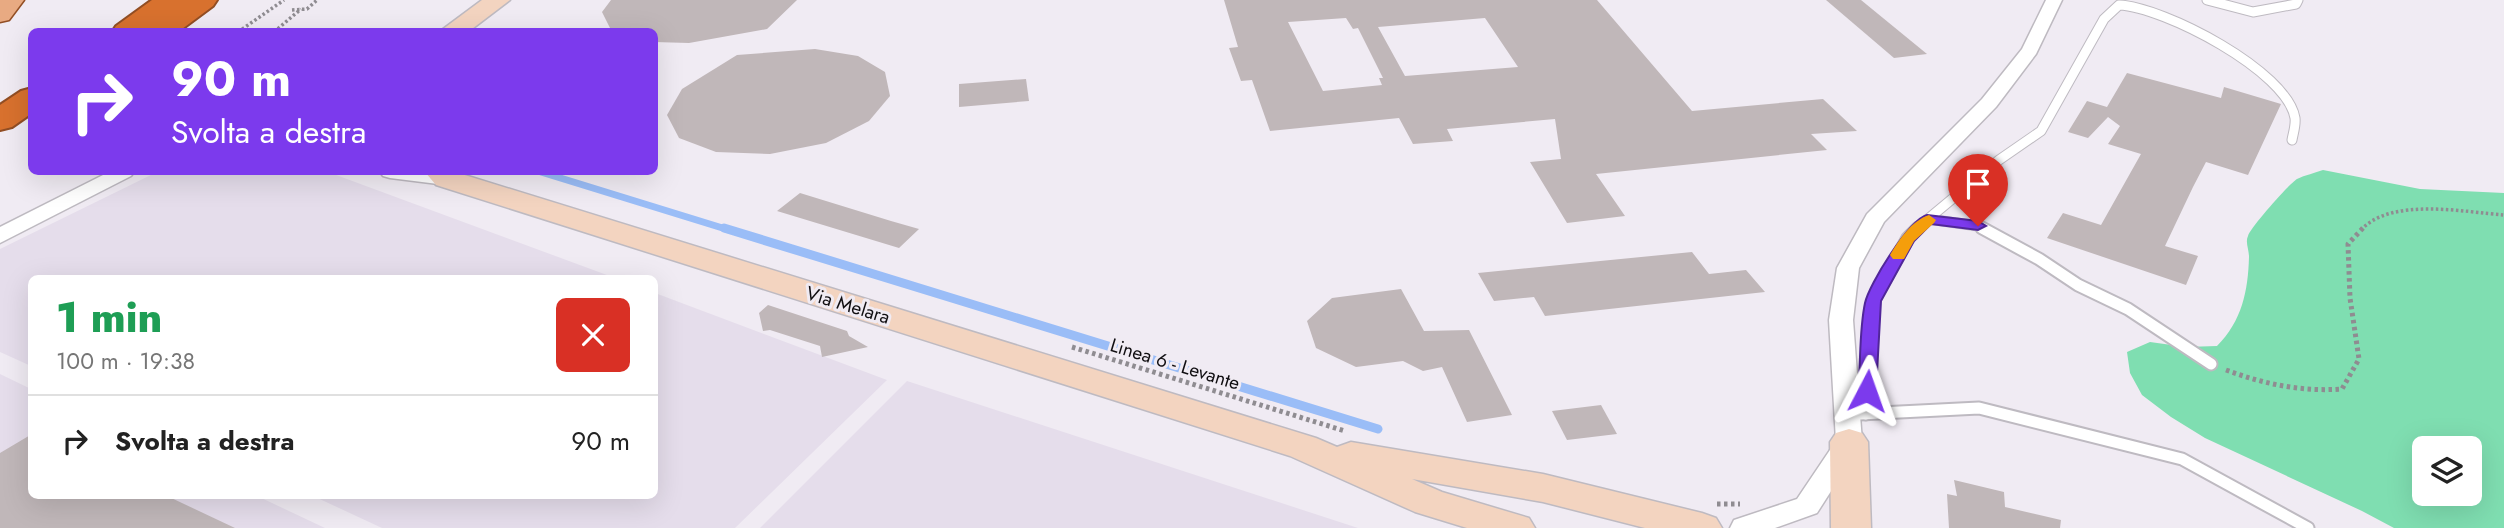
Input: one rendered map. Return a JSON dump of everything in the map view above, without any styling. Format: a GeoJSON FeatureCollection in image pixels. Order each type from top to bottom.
{"type":"FeatureCollection","features":[{"type":"Feature","properties":{"kind":"highway"},"geometry":{"type":"LineString","coordinates":[[132,28],[171,0]]}},
{"type":"Feature","properties":{"kind":"highway"},"geometry":{"type":"LineString","coordinates":[[164,28],[203,0]]}},
{"type":"Feature","properties":{"kind":"highway"},"geometry":{"type":"LineString","coordinates":[[0,120],[28,101]]}},
{"type":"Feature","properties":{"kind":"highway"},"geometry":{"type":"LineString","coordinates":[[0,141],[28,122]]}},
{"type":"Feature","properties":{"kind":"main road"},"geometry":{"type":"LineString","coordinates":[[0,14],[11,0]]}},
{"type":"Feature","properties":{"kind":"street"},"geometry":{"type":"LineString","coordinates":[[457,28],[498,0]]}},
{"type":"Feature","properties":{"kind":"street"},"geometry":{"type":"LineString","coordinates":[[1851,528],[1854,424],[1841,320],[1848,268],[1875,219],[1989,103],[2029,50],[2054,0]]}},
{"type":"Feature","properties":{"kind":"street"},"geometry":{"type":"LineString","coordinates":[[0,222],[104,175]]}},
{"type":"Feature","properties":{"kind":"street"},"geometry":{"type":"LineString","coordinates":[[0,236],[118,175]]}},
{"type":"Feature","properties":{"kind":"street","name":"Via Melara"},"geometry":{"type":"LineString","coordinates":[[442,175],[1303,447]]}},
{"type":"Feature","properties":{"kind":"street"},"geometry":{"type":"LineString","coordinates":[[1744,528],[1807,506],[1854,424]]}},
{"type":"Feature","properties":{"kind":"street"},"geometry":{"type":"LineString","coordinates":[[1303,447],[1705,516]]}},
{"type":"Feature","properties":{"kind":"street"},"geometry":{"type":"LineString","coordinates":[[1303,447],[1429,502],[1516,528]]}},
{"type":"Feature","properties":{"kind":"lane"},"geometry":{"type":"LineString","coordinates":[[2207,0],[2253,12],[2296,4],[2298,0]]}},
{"type":"Feature","properties":{"kind":"lane"},"geometry":{"type":"LineString","coordinates":[[2292,141],[2295,118],[2273,83],[2223,42],[2160,10],[2135,1],[2117,5],[2104,19],[2041,131],[1999,160],[1908,238],[1873,301],[1854,424],[1979,408],[2182,459],[2308,528]]}},
{"type":"Feature","properties":{"kind":"lane"},"geometry":{"type":"LineString","coordinates":[[1927,219],[1978,226],[2039,259],[2078,285],[2128,309],[2211,364]]}},
{"type":"Feature","properties":{"kind":"path"},"geometry":{"type":"LineString","coordinates":[[243,28],[284,0]]}},
{"type":"Feature","properties":{"kind":"path"},"geometry":{"type":"LineString","coordinates":[[292,9],[307,9],[317,0]]}},
{"type":"Feature","properties":{"kind":"path"},"geometry":{"type":"LineString","coordinates":[[279,28],[301,9]]}},
{"type":"Feature","properties":{"kind":"path"},"geometry":{"type":"LineString","coordinates":[[2211,364],[2256,382],[2315,392],[2342,389],[2359,359],[2350,298],[2348,244],[2370,220],[2409,209],[2504,215]]}},
{"type":"Feature","properties":{"kind":"path","name":"Linea 6 - Levante"},"geometry":{"type":"LineString","coordinates":[[1064,344],[1348,432]]}},
{"type":"Feature","properties":{"kind":"path"},"geometry":{"type":"LineString","coordinates":[[1705,516],[1744,504]]}},
{"type":"Feature","properties":{"kind":"shaded area"},"geometry":{"type":"Polygon","coordinates":[[[151,175],[336,175],[607,275],[28,275],[28,365],[0,352],[0,249],[151,175]]]}},
{"type":"Feature","properties":{"kind":"shaded area"},"geometry":{"type":"Polygon","coordinates":[[[658,294],[887,380],[735,528],[382,528],[320,499],[658,499],[658,294]]]}},
{"type":"Feature","properties":{"kind":"shaded area"},"geometry":{"type":"Polygon","coordinates":[[[0,374],[28,388],[28,499],[263,499],[325,528],[0,528],[0,374]]]}},
{"type":"Feature","properties":{"kind":"shaded area"},"geometry":{"type":"Polygon","coordinates":[[[907,381],[1358,528],[760,528],[907,381]]]}},
{"type":"Feature","properties":{"kind":"green space"},"geometry":{"type":"Polygon","coordinates":[[[2323,170],[2420,189],[2504,193],[2504,528],[2394,528],[2205,438],[2142,395],[2130,373],[2127,352],[2150,342],[2186,347],[2217,346],[2226,336],[2242,305],[2248,270],[2248,236],[2271,206],[2300,178],[2323,170]]]}},
{"type":"Feature","properties":{"kind":"building"},"geometry":{"type":"Polygon","coordinates":[[[611,0],[797,0],[767,29],[689,43],[658,42],[658,28],[610,28],[602,12],[611,0]]]}},
{"type":"Feature","properties":{"kind":"building"},"geometry":{"type":"Polygon","coordinates":[[[1224,0],[1597,0],[1692,111],[1823,99],[1857,131],[1811,134],[1827,150],[1596,174],[1625,216],[1567,223],[1530,162],[1561,159],[1555,119],[1447,129],[1453,141],[1413,144],[1399,118],[1270,131],[1252,80],[1241,81],[1229,48],[1238,47],[1224,0]],[[1346,18],[1288,22],[1323,91],[1382,85],[1379,78],[1383,78],[1358,28],[1353,29],[1346,18]],[[1485,18],[1378,27],[1405,76],[1518,67],[1485,18]]]}},
{"type":"Feature","properties":{"kind":"building"},"geometry":{"type":"Polygon","coordinates":[[[1826,0],[1861,0],[1927,54],[1894,58],[1826,0]]]}},
{"type":"Feature","properties":{"kind":"building"},"geometry":{"type":"Polygon","coordinates":[[[815,49],[858,56],[885,72],[890,96],[869,121],[826,143],[770,154],[716,152],[679,138],[667,115],[682,89],[737,55],[815,49]]]}},
{"type":"Feature","properties":{"kind":"building"},"geometry":{"type":"Polygon","coordinates":[[[2127,73],[2221,98],[2224,87],[2281,104],[2248,175],[2206,162],[2165,246],[2198,256],[2186,285],[2047,238],[2063,213],[2101,225],[2141,154],[2108,144],[2120,126],[2108,117],[2088,138],[2068,132],[2087,101],[2107,107],[2127,73]]]}},
{"type":"Feature","properties":{"kind":"building"},"geometry":{"type":"Polygon","coordinates":[[[1026,79],[1029,101],[959,107],[959,84],[1026,79]]]}},
{"type":"Feature","properties":{"kind":"building"},"geometry":{"type":"Polygon","coordinates":[[[800,193],[919,229],[899,248],[777,211],[800,193]]]}},
{"type":"Feature","properties":{"kind":"building"},"geometry":{"type":"Polygon","coordinates":[[[1692,252],[1709,274],[1746,270],[1765,292],[1545,316],[1534,297],[1494,301],[1478,273],[1692,252]]]}},
{"type":"Feature","properties":{"kind":"building"},"geometry":{"type":"Polygon","coordinates":[[[1401,289],[1424,331],[1469,330],[1512,415],[1467,422],[1442,367],[1423,371],[1403,361],[1356,367],[1316,348],[1307,321],[1332,298],[1401,289]]]}},
{"type":"Feature","properties":{"kind":"building"},"geometry":{"type":"Polygon","coordinates":[[[768,305],[847,331],[849,336],[868,347],[822,357],[820,346],[770,330],[763,331],[759,313],[768,305]]]}},
{"type":"Feature","properties":{"kind":"building"},"geometry":{"type":"Polygon","coordinates":[[[1601,405],[1617,434],[1567,440],[1552,411],[1601,405]]]}},
{"type":"Feature","properties":{"kind":"building"},"geometry":{"type":"Polygon","coordinates":[[[28,436],[28,499],[173,499],[235,528],[0,528],[0,453],[28,436]]]}},
{"type":"Feature","properties":{"kind":"building"},"geometry":{"type":"Polygon","coordinates":[[[1954,480],[2004,492],[2005,507],[2061,520],[2060,528],[1949,528],[1947,494],[1957,496],[1954,480]]]}},
{"type":"Feature","properties":{"kind":"waterway"},"geometry":{"type":"LineString","coordinates":[[551,175],[729,230]]}},
{"type":"Feature","properties":{"kind":"waterway"},"geometry":{"type":"LineString","coordinates":[[724,228],[1378,429]]}},
{"type":"Feature","properties":{"kind":"slow traffic"},"geometry":{"type":"LineString","coordinates":[[1898,255],[1908,238],[1929,220]]}},
{"type":"Feature","properties":{"kind":"route"},"geometry":{"type":"LineString","coordinates":[[1867,391],[1873,301],[1908,238],[1927,219],[1978,226]]}}]}
